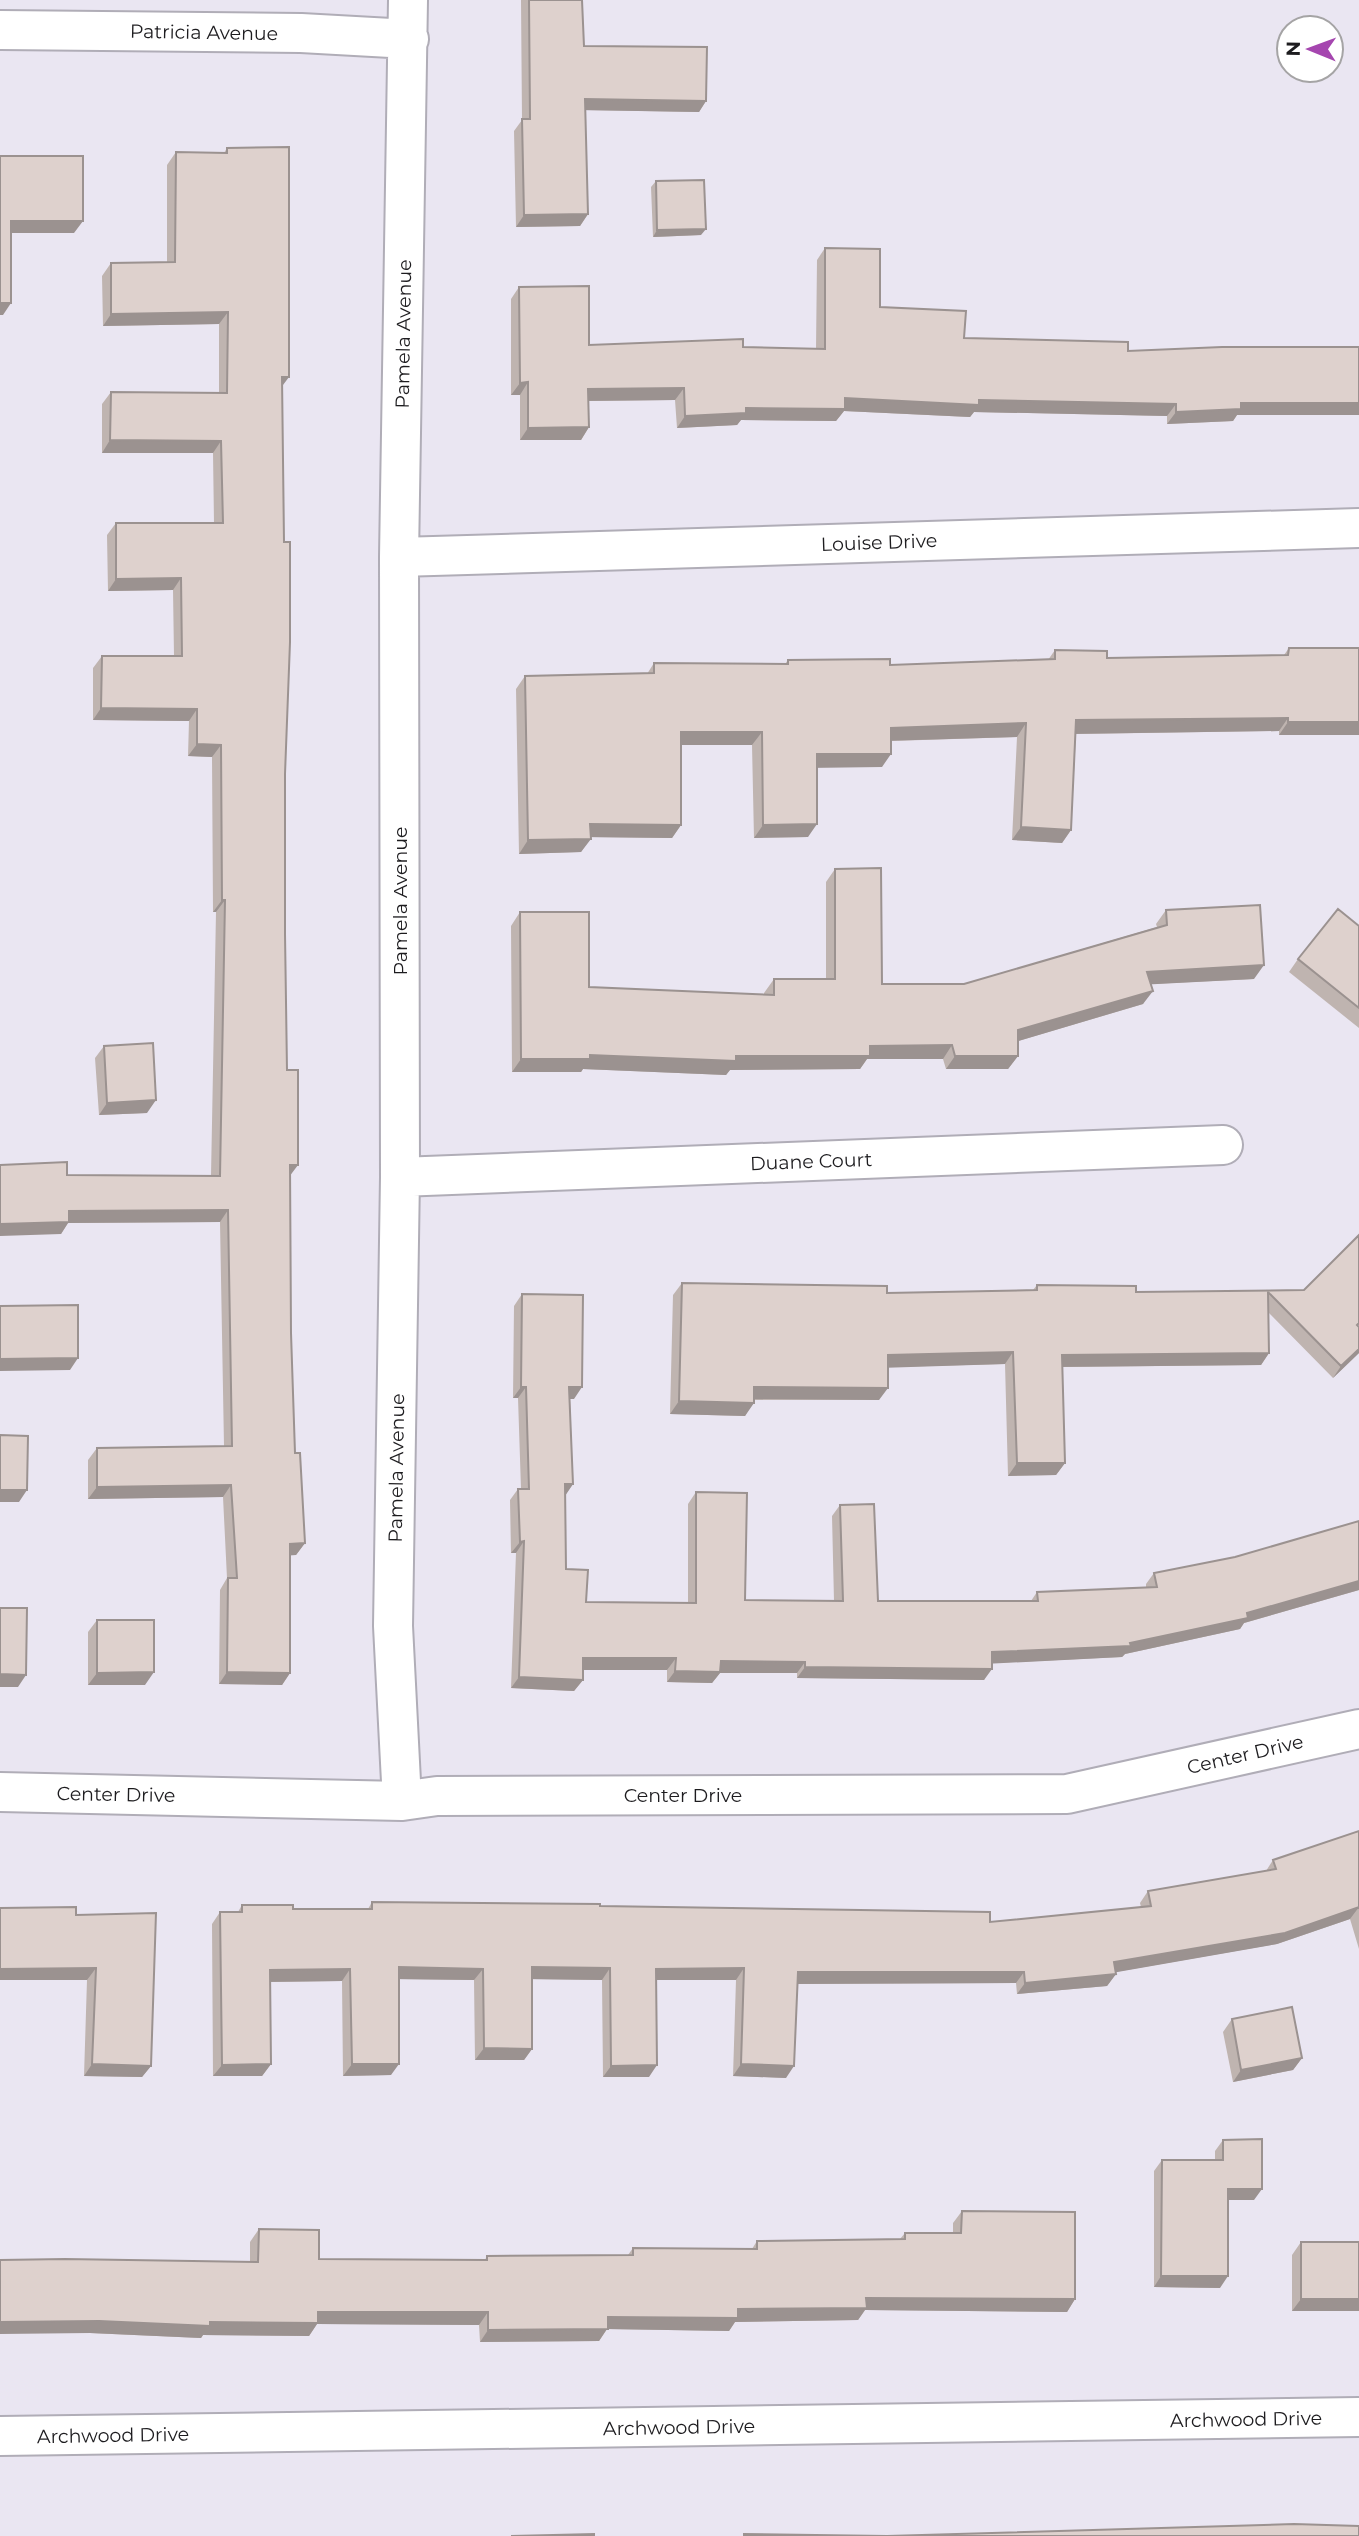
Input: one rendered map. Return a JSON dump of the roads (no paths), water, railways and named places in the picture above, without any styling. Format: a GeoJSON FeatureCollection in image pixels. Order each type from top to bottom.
{"type":"FeatureCollection","features":[{"type":"Feature","properties":{"kind":"street","name":"Pamela Avenue"},"geometry":{"type":"LineString","coordinates":[[402,1801],[393,1626],[400,1177],[399,557],[408,0]]}},
{"type":"Feature","properties":{"kind":"street","name":"Patricia Avenue"},"geometry":{"type":"LineString","coordinates":[[0,30],[301,33],[409,39]]}},
{"type":"Feature","properties":{"kind":"street","name":"Louise Drive"},"geometry":{"type":"LineString","coordinates":[[399,557],[1359,528]]}},
{"type":"Feature","properties":{"kind":"street","name":"Duane Court"},"geometry":{"type":"LineString","coordinates":[[400,1177],[1223,1145]]}},
{"type":"Feature","properties":{"kind":"street","name":"Center Drive"},"geometry":{"type":"LineString","coordinates":[[0,1792],[402,1801],[437,1796],[1067,1794],[1359,1729]]}},
{"type":"Feature","properties":{"kind":"street","name":"Archwood Drive"},"geometry":{"type":"LineString","coordinates":[[0,2436],[1359,2417]]}}]}
